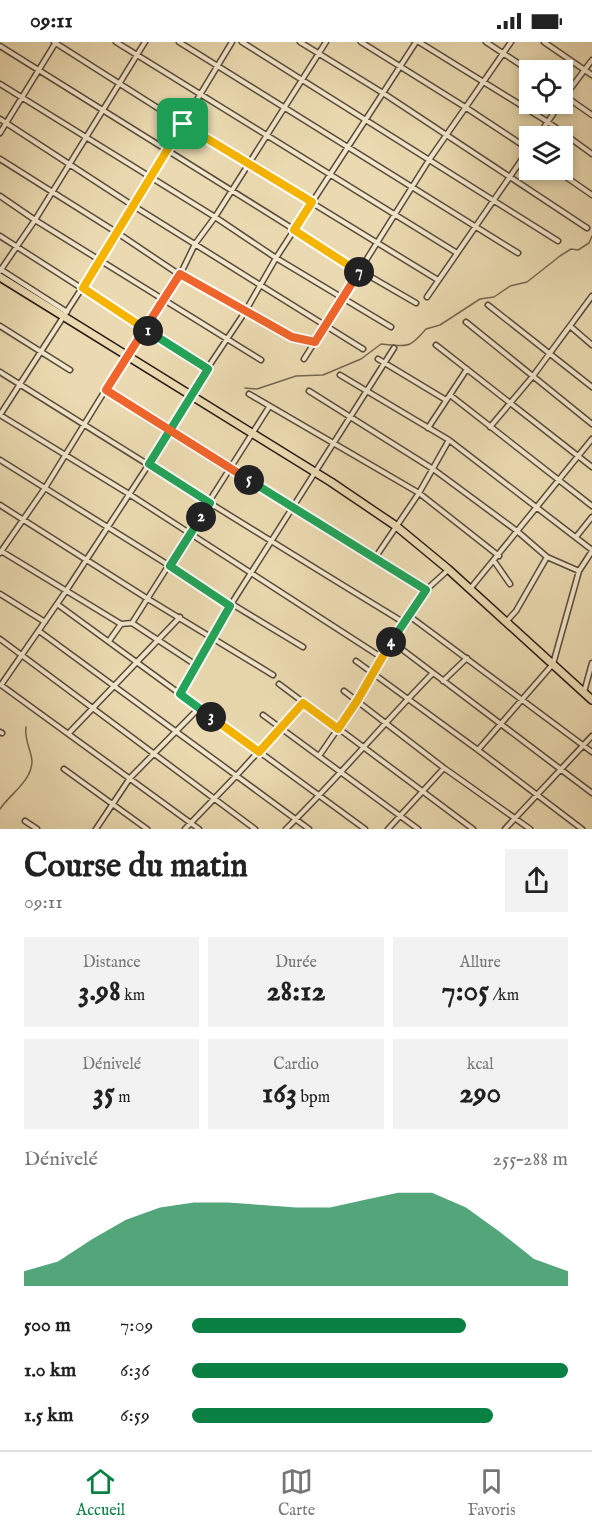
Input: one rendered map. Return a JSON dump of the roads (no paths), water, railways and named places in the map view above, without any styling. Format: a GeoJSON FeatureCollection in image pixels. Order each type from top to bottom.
{"type":"FeatureCollection","features":[{"type":"Feature","properties":{"kind":"highway"},"geometry":{"type":"LineString","coordinates":[[0,272],[190,396],[315,471],[396,526],[448,569],[592,700]]}},
{"type":"Feature","properties":{"kind":"street"},"geometry":{"type":"LineString","coordinates":[[0,132],[55,42],[183,124],[438,280]]}},
{"type":"Feature","properties":{"kind":"street"},"geometry":{"type":"LineString","coordinates":[[116,42],[457,253]]}},
{"type":"Feature","properties":{"kind":"street"},"geometry":{"type":"LineString","coordinates":[[0,272],[145,42]]}},
{"type":"Feature","properties":{"kind":"street"},"geometry":{"type":"LineString","coordinates":[[179,42],[518,253]]}},
{"type":"Feature","properties":{"kind":"street"},"geometry":{"type":"LineString","coordinates":[[232,42],[83,288],[0,415],[129,494],[381,657]]}},
{"type":"Feature","properties":{"kind":"street"},"geometry":{"type":"LineString","coordinates":[[242,42],[558,240]]}},
{"type":"Feature","properties":{"kind":"street"},"geometry":{"type":"LineString","coordinates":[[300,42],[383,93],[587,228]]}},
{"type":"Feature","properties":{"kind":"street"},"geometry":{"type":"LineString","coordinates":[[196,665],[132,622],[121,624],[1,552],[45,488],[180,274],[195,244],[232,191],[326,42]]}},
{"type":"Feature","properties":{"kind":"street"},"geometry":{"type":"LineString","coordinates":[[361,42],[519,142]]}},
{"type":"Feature","properties":{"kind":"street"},"geometry":{"type":"LineString","coordinates":[[199,829],[1,685],[149,464],[190,396],[246,312],[276,258],[418,42],[548,122],[592,154]]}},
{"type":"Feature","properties":{"kind":"street"},"geometry":{"type":"LineString","coordinates":[[486,42],[519,63]]}},
{"type":"Feature","properties":{"kind":"street"},"geometry":{"type":"LineString","coordinates":[[304,359],[412,186],[511,42]]}},
{"type":"Feature","properties":{"kind":"street"},"geometry":{"type":"LineString","coordinates":[[544,42],[592,75]]}},
{"type":"Feature","properties":{"kind":"street"},"geometry":{"type":"LineString","coordinates":[[0,46],[294,230],[416,303]]}},
{"type":"Feature","properties":{"kind":"street"},"geometry":{"type":"LineString","coordinates":[[573,85],[592,60]]}},
{"type":"Feature","properties":{"kind":"street"},"geometry":{"type":"LineString","coordinates":[[0,84],[215,217],[276,258],[391,327]]}},
{"type":"Feature","properties":{"kind":"street"},"geometry":{"type":"LineString","coordinates":[[573,104],[592,115]]}},
{"type":"Feature","properties":{"kind":"street"},"geometry":{"type":"LineString","coordinates":[[545,126],[553,114]]}},
{"type":"Feature","properties":{"kind":"street"},"geometry":{"type":"LineString","coordinates":[[0,119],[363,350]]}},
{"type":"Feature","properties":{"kind":"street"},"geometry":{"type":"LineString","coordinates":[[0,159],[180,274],[292,337],[315,342]]}},
{"type":"Feature","properties":{"kind":"street"},"geometry":{"type":"LineString","coordinates":[[427,297],[519,163]]}},
{"type":"Feature","properties":{"kind":"street"},"geometry":{"type":"LineString","coordinates":[[570,180],[592,195]]}},
{"type":"Feature","properties":{"kind":"street"},"geometry":{"type":"LineString","coordinates":[[0,196],[34,220],[261,360]]}},
{"type":"Feature","properties":{"kind":"street"},"geometry":{"type":"LineString","coordinates":[[0,236],[208,369]]}},
{"type":"Feature","properties":{"kind":"street"},"geometry":{"type":"LineString","coordinates":[[490,427],[533,376],[592,296]]}},
{"type":"Feature","properties":{"kind":"street"},"geometry":{"type":"LineString","coordinates":[[488,305],[592,387]]}},
{"type":"Feature","properties":{"kind":"street"},"geometry":{"type":"LineString","coordinates":[[466,322],[592,424]]}},
{"type":"Feature","properties":{"kind":"street"},"geometry":{"type":"LineString","coordinates":[[0,326],[70,370]]}},
{"type":"Feature","properties":{"kind":"street"},"geometry":{"type":"LineString","coordinates":[[570,326],[592,345]]}},
{"type":"Feature","properties":{"kind":"street"},"geometry":{"type":"LineString","coordinates":[[436,345],[592,467]]}},
{"type":"Feature","properties":{"kind":"street"},"geometry":{"type":"LineString","coordinates":[[180,694],[231,605],[394,348]]}},
{"type":"Feature","properties":{"kind":"street"},"geometry":{"type":"LineString","coordinates":[[378,359],[446,400]]}},
{"type":"Feature","properties":{"kind":"street"},"geometry":{"type":"LineString","coordinates":[[428,428],[467,369]]}},
{"type":"Feature","properties":{"kind":"street"},"geometry":{"type":"LineString","coordinates":[[0,372],[270,542],[403,622]]}},
{"type":"Feature","properties":{"kind":"street"},"geometry":{"type":"LineString","coordinates":[[340,375],[449,440],[592,550],[579,571],[553,664],[478,750]]}},
{"type":"Feature","properties":{"kind":"street"},"geometry":{"type":"LineString","coordinates":[[106,390],[426,590]]}},
{"type":"Feature","properties":{"kind":"street"},"geometry":{"type":"LineString","coordinates":[[309,391],[433,469],[517,531],[547,557],[579,571]]}},
{"type":"Feature","properties":{"kind":"street"},"geometry":{"type":"LineString","coordinates":[[249,394],[419,493],[499,556]]}},
{"type":"Feature","properties":{"kind":"street"},"geometry":{"type":"LineString","coordinates":[[450,395],[592,506]]}},
{"type":"Feature","properties":{"kind":"street"},"geometry":{"type":"LineString","coordinates":[[132,622],[170,566],[269,407]]}},
{"type":"Feature","properties":{"kind":"street"},"geometry":{"type":"LineString","coordinates":[[469,589],[499,556],[592,439]]}},
{"type":"Feature","properties":{"kind":"street"},"geometry":{"type":"LineString","coordinates":[[375,558],[419,493],[449,440]]}},
{"type":"Feature","properties":{"kind":"street"},"geometry":{"type":"LineString","coordinates":[[0,460],[231,605],[303,647]]}},
{"type":"Feature","properties":{"kind":"street"},"geometry":{"type":"LineString","coordinates":[[0,505],[273,675]]}},
{"type":"Feature","properties":{"kind":"street"},"geometry":{"type":"LineString","coordinates":[[576,537],[592,517]]}},
{"type":"Feature","properties":{"kind":"street"},"geometry":{"type":"LineString","coordinates":[[505,622],[516,611],[547,557]]}},
{"type":"Feature","properties":{"kind":"street"},"geometry":{"type":"LineString","coordinates":[[494,561],[510,584]]}},
{"type":"Feature","properties":{"kind":"street"},"geometry":{"type":"LineString","coordinates":[[319,756],[357,701],[403,622],[426,590],[448,569]]}},
{"type":"Feature","properties":{"kind":"street"},"geometry":{"type":"LineString","coordinates":[[0,594],[45,622]]}},
{"type":"Feature","properties":{"kind":"street"},"geometry":{"type":"LineString","coordinates":[[57,604],[365,829]]}},
{"type":"Feature","properties":{"kind":"street"},"geometry":{"type":"LineString","coordinates":[[408,615],[592,752]]}},
{"type":"Feature","properties":{"kind":"street"},"geometry":{"type":"LineString","coordinates":[[69,733],[180,617]]}},
{"type":"Feature","properties":{"kind":"street"},"geometry":{"type":"LineString","coordinates":[[109,641],[121,624]]}},
{"type":"Feature","properties":{"kind":"street"},"geometry":{"type":"LineString","coordinates":[[39,631],[309,829]]}},
{"type":"Feature","properties":{"kind":"street"},"geometry":{"type":"LineString","coordinates":[[0,639],[92,710],[255,829]]}},
{"type":"Feature","properties":{"kind":"street"},"geometry":{"type":"LineString","coordinates":[[391,641],[592,793]]}},
{"type":"Feature","properties":{"kind":"street"},"geometry":{"type":"LineString","coordinates":[[443,681],[467,658]]}},
{"type":"Feature","properties":{"kind":"street"},"geometry":{"type":"LineString","coordinates":[[356,661],[582,829]]}},
{"type":"Feature","properties":{"kind":"street"},"geometry":{"type":"LineString","coordinates":[[584,693],[592,663]]}},
{"type":"Feature","properties":{"kind":"street"},"geometry":{"type":"LineString","coordinates":[[286,829],[320,796],[432,674]]}},
{"type":"Feature","properties":{"kind":"street"},"geometry":{"type":"LineString","coordinates":[[279,684],[473,829]]}},
{"type":"Feature","properties":{"kind":"street"},"geometry":{"type":"LineString","coordinates":[[344,692],[528,828]]}},
{"type":"Feature","properties":{"kind":"street"},"geometry":{"type":"LineString","coordinates":[[185,829],[303,703]]}},
{"type":"Feature","properties":{"kind":"street"},"geometry":{"type":"LineString","coordinates":[[96,829],[130,778],[199,708]]}},
{"type":"Feature","properties":{"kind":"street"},"geometry":{"type":"LineString","coordinates":[[263,715],[418,829]]}},
{"type":"Feature","properties":{"kind":"street"},"geometry":{"type":"LineString","coordinates":[[505,829],[592,735]]}},
{"type":"Feature","properties":{"kind":"street"},"geometry":{"type":"LineString","coordinates":[[388,829],[444,768]]}},
{"type":"Feature","properties":{"kind":"street"},"geometry":{"type":"LineString","coordinates":[[64,769],[147,829]]}},
{"type":"Feature","properties":{"kind":"street"},"geometry":{"type":"LineString","coordinates":[[26,821],[37,829]]}},
{"type":"Feature","properties":{"kind":"waterway"},"geometry":{"type":"LineString","coordinates":[[245,388],[257,389],[296,376],[323,375],[361,359],[381,344],[402,346],[411,344],[426,329],[440,325],[480,299],[494,297],[510,286],[527,282],[571,249],[578,250],[589,243],[592,236]]}},
{"type":"Feature","properties":{"kind":"waterway"},"geometry":{"type":"LineString","coordinates":[[0,809],[25,781],[31,768],[32,761],[26,727]]}}]}
